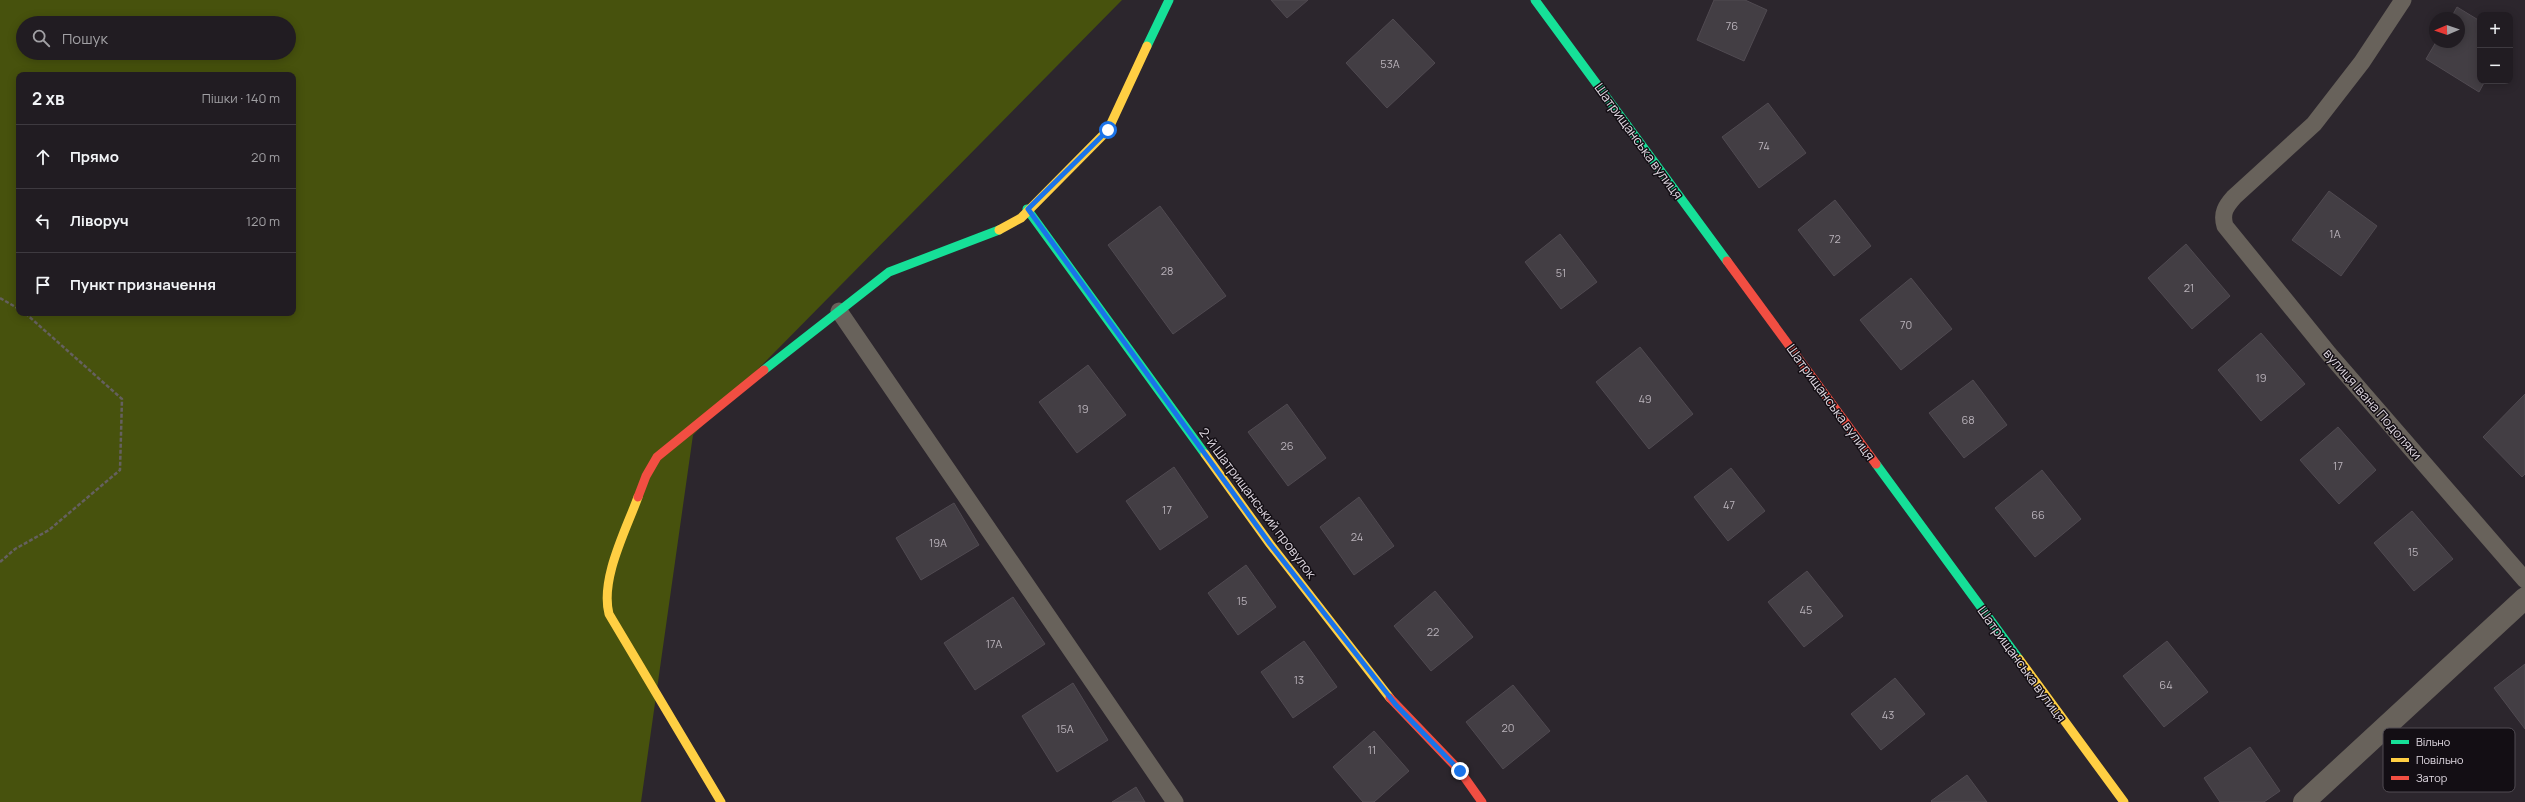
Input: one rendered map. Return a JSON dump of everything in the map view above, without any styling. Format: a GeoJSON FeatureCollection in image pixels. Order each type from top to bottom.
{"type":"FeatureCollection","features":[{"type":"Feature","properties":{"kind":"street"},"geometry":{"type":"LineString","coordinates":[[720,802],[610,614],[607,606],[610,578],[646,476],[657,457],[889,272],[1004,228],[1021,218],[1028,209],[1108,130],[1169,0]]}},
{"type":"Feature","properties":{"kind":"street","name":"Шатрищанська вулиця"},"geometry":{"type":"LineString","coordinates":[[1537,1],[2124,802]]}},
{"type":"Feature","properties":{"kind":"street","name":"2-й Шатрищанський провулок"},"geometry":{"type":"LineString","coordinates":[[1028,209],[1270,544],[1396,705],[1460,771],[1482,802]]}},
{"type":"Feature","properties":{"kind":"street"},"geometry":{"type":"LineString","coordinates":[[2384,728],[2525,598]]}},
{"type":"Feature","properties":{"kind":"street"},"geometry":{"type":"LineString","coordinates":[[2304,802],[2383,729]]}},
{"type":"Feature","properties":{"kind":"lane","name":"вулиця Івана Подоляки"},"geometry":{"type":"LineString","coordinates":[[2403,0],[2362,62],[2314,124],[2225,207],[2223,218],[2225,226],[2329,354],[2525,580]]}},
{"type":"Feature","properties":{"kind":"lane"},"geometry":{"type":"LineString","coordinates":[[839,311],[1175,802]]}},
{"type":"Feature","properties":{"kind":"path"},"geometry":{"type":"LineString","coordinates":[[0,298],[16,307]]}},
{"type":"Feature","properties":{"kind":"path"},"geometry":{"type":"LineString","coordinates":[[0,562],[15,549],[50,530],[120,470],[122,399],[28,316]]}},
{"type":"Feature","properties":{"kind":"green space"},"geometry":{"type":"Polygon","coordinates":[[[0,0],[1122,0],[693,435],[641,802],[0,802],[0,0]]]}},
{"type":"Feature","properties":{"kind":"building"},"geometry":{"type":"Polygon","coordinates":[[[1271,0],[1308,0],[1287,18],[1271,0]]]}},
{"type":"Feature","properties":{"kind":"building"},"geometry":{"type":"Polygon","coordinates":[[[1714,0],[1745,0],[1767,10],[1744,61],[1697,40],[1714,0]]]}},
{"type":"Feature","properties":{"kind":"building"},"geometry":{"type":"Polygon","coordinates":[[[2457,7],[2477,19],[2477,84],[2483,84],[2479,92],[2426,59],[2432,48],[2465,48],[2465,12],[2454,12],[2457,7]]]}},
{"type":"Feature","properties":{"kind":"building"},"geometry":{"type":"Polygon","coordinates":[[[1393,19],[1435,63],[1387,108],[1346,63],[1393,19]]]}},
{"type":"Feature","properties":{"kind":"building"},"geometry":{"type":"Polygon","coordinates":[[[1768,103],[1806,153],[1759,188],[1722,137],[1768,103]]]}},
{"type":"Feature","properties":{"kind":"building"},"geometry":{"type":"Polygon","coordinates":[[[2329,191],[2377,226],[2341,276],[2292,240],[2329,191]]]}},
{"type":"Feature","properties":{"kind":"building"},"geometry":{"type":"Polygon","coordinates":[[[1835,200],[1871,246],[1834,276],[1798,230],[1835,200]]]}},
{"type":"Feature","properties":{"kind":"building"},"geometry":{"type":"Polygon","coordinates":[[[1160,206],[1226,296],[1173,334],[1108,245],[1160,206]]]}},
{"type":"Feature","properties":{"kind":"building"},"geometry":{"type":"Polygon","coordinates":[[[1560,234],[1597,282],[1561,309],[1525,262],[1560,234]]]}},
{"type":"Feature","properties":{"kind":"building"},"geometry":{"type":"Polygon","coordinates":[[[2186,244],[2230,296],[2192,329],[2148,278],[2186,244]]]}},
{"type":"Feature","properties":{"kind":"building"},"geometry":{"type":"Polygon","coordinates":[[[1911,278],[1952,329],[1901,370],[1860,320],[1911,278]]]}},
{"type":"Feature","properties":{"kind":"building"},"geometry":{"type":"Polygon","coordinates":[[[2261,333],[2305,384],[2261,421],[2218,370],[2261,333]]]}},
{"type":"Feature","properties":{"kind":"building"},"geometry":{"type":"Polygon","coordinates":[[[1640,347],[1693,414],[1649,449],[1596,382],[1640,347]]]}},
{"type":"Feature","properties":{"kind":"building"},"geometry":{"type":"Polygon","coordinates":[[[1088,365],[1126,415],[1077,453],[1039,402],[1088,365]]]}},
{"type":"Feature","properties":{"kind":"building"},"geometry":{"type":"Polygon","coordinates":[[[1973,380],[2007,425],[1964,458],[1929,413],[1973,380]]]}},
{"type":"Feature","properties":{"kind":"building"},"geometry":{"type":"Polygon","coordinates":[[[2525,394],[2525,474],[2522,477],[2483,437],[2525,394]]]}},
{"type":"Feature","properties":{"kind":"building"},"geometry":{"type":"Polygon","coordinates":[[[1287,404],[1326,458],[1288,486],[1248,432],[1287,404]]]}},
{"type":"Feature","properties":{"kind":"building"},"geometry":{"type":"Polygon","coordinates":[[[2338,427],[2376,470],[2339,504],[2300,460],[2338,427]]]}},
{"type":"Feature","properties":{"kind":"building"},"geometry":{"type":"Polygon","coordinates":[[[1174,467],[1208,517],[1160,550],[1126,501],[1174,467]]]}},
{"type":"Feature","properties":{"kind":"building"},"geometry":{"type":"Polygon","coordinates":[[[1731,468],[1765,511],[1728,541],[1694,497],[1731,468]]]}},
{"type":"Feature","properties":{"kind":"building"},"geometry":{"type":"Polygon","coordinates":[[[2042,470],[2081,519],[2035,557],[1995,508],[2042,470]]]}},
{"type":"Feature","properties":{"kind":"building"},"geometry":{"type":"Polygon","coordinates":[[[1359,497],[1394,546],[1354,575],[1320,527],[1359,497]]]}},
{"type":"Feature","properties":{"kind":"building"},"geometry":{"type":"Polygon","coordinates":[[[954,503],[979,545],[921,580],[896,538],[954,503]]]}},
{"type":"Feature","properties":{"kind":"building"},"geometry":{"type":"Polygon","coordinates":[[[2412,511],[2453,559],[2414,591],[2374,543],[2412,511]]]}},
{"type":"Feature","properties":{"kind":"building"},"geometry":{"type":"Polygon","coordinates":[[[1246,565],[1276,607],[1238,635],[1208,593],[1246,565]]]}},
{"type":"Feature","properties":{"kind":"building"},"geometry":{"type":"Polygon","coordinates":[[[1807,571],[1843,616],[1804,647],[1768,602],[1807,571]]]}},
{"type":"Feature","properties":{"kind":"building"},"geometry":{"type":"Polygon","coordinates":[[[1435,591],[1473,637],[1431,671],[1394,626],[1435,591]]]}},
{"type":"Feature","properties":{"kind":"building"},"geometry":{"type":"Polygon","coordinates":[[[1013,597],[1045,644],[975,690],[944,643],[1013,597]]]}},
{"type":"Feature","properties":{"kind":"building"},"geometry":{"type":"Polygon","coordinates":[[[1304,641],[1337,687],[1293,718],[1261,672],[1304,641]]]}},
{"type":"Feature","properties":{"kind":"building"},"geometry":{"type":"Polygon","coordinates":[[[2167,641],[2208,692],[2164,727],[2123,676],[2167,641]]]}},
{"type":"Feature","properties":{"kind":"building"},"geometry":{"type":"Polygon","coordinates":[[[2525,664],[2525,729],[2494,688],[2525,664]]]}},
{"type":"Feature","properties":{"kind":"building"},"geometry":{"type":"Polygon","coordinates":[[[1895,678],[1925,714],[1881,750],[1851,714],[1895,678]]]}},
{"type":"Feature","properties":{"kind":"building"},"geometry":{"type":"Polygon","coordinates":[[[1073,683],[1108,740],[1057,772],[1022,716],[1073,683]]]}},
{"type":"Feature","properties":{"kind":"building"},"geometry":{"type":"Polygon","coordinates":[[[1513,685],[1550,731],[1503,769],[1466,722],[1513,685]]]}},
{"type":"Feature","properties":{"kind":"building"},"geometry":{"type":"Polygon","coordinates":[[[1374,731],[1409,771],[1374,802],[1363,802],[1333,767],[1374,731]]]}},
{"type":"Feature","properties":{"kind":"building"},"geometry":{"type":"Polygon","coordinates":[[[2250,747],[2280,791],[2264,802],[2220,802],[2204,778],[2250,747]]]}},
{"type":"Feature","properties":{"kind":"building"},"geometry":{"type":"Polygon","coordinates":[[[1967,775],[1987,802],[1931,801],[1967,775]]]}},
{"type":"Feature","properties":{"kind":"building"},"geometry":{"type":"Polygon","coordinates":[[[1136,787],[1145,802],[1112,802],[1136,787]]]}},
{"type":"Feature","properties":{"kind":"traffic: fast"},"geometry":{"type":"LineString","coordinates":[[1147,46],[1169,0]]}},
{"type":"Feature","properties":{"kind":"traffic: fast"},"geometry":{"type":"LineString","coordinates":[[1535,0],[1727,261]]}},
{"type":"Feature","properties":{"kind":"traffic: fast"},"geometry":{"type":"LineString","coordinates":[[1027,209],[1205,454]]}},
{"type":"Feature","properties":{"kind":"traffic: fast"},"geometry":{"type":"LineString","coordinates":[[764,370],[889,272],[999,230]]}},
{"type":"Feature","properties":{"kind":"traffic: fast"},"geometry":{"type":"LineString","coordinates":[[1876,464],[2019,659]]}},
{"type":"Feature","properties":{"kind":"traffic: slow"},"geometry":{"type":"LineString","coordinates":[[999,230],[1021,218],[1108,130],[1147,46]]}},
{"type":"Feature","properties":{"kind":"traffic: slow"},"geometry":{"type":"LineString","coordinates":[[1205,454],[1270,544],[1390,698]]}},
{"type":"Feature","properties":{"kind":"traffic: slow"},"geometry":{"type":"LineString","coordinates":[[638,497],[621,539],[611,570],[607,600],[609,614],[721,802]]}},
{"type":"Feature","properties":{"kind":"traffic: slow"},"geometry":{"type":"LineString","coordinates":[[2019,659],[2124,802]]}},
{"type":"Feature","properties":{"kind":"traffic: jam"},"geometry":{"type":"LineString","coordinates":[[1727,261],[1876,464]]}},
{"type":"Feature","properties":{"kind":"traffic: jam"},"geometry":{"type":"LineString","coordinates":[[638,497],[646,476],[657,457],[764,370]]}},
{"type":"Feature","properties":{"kind":"traffic: jam"},"geometry":{"type":"LineString","coordinates":[[1390,698],[1460,771],[1482,802]]}},
{"type":"Feature","properties":{"kind":"route"},"geometry":{"type":"LineString","coordinates":[[1108,130],[1028,209],[1270,544],[1396,705],[1460,771]]}}]}
